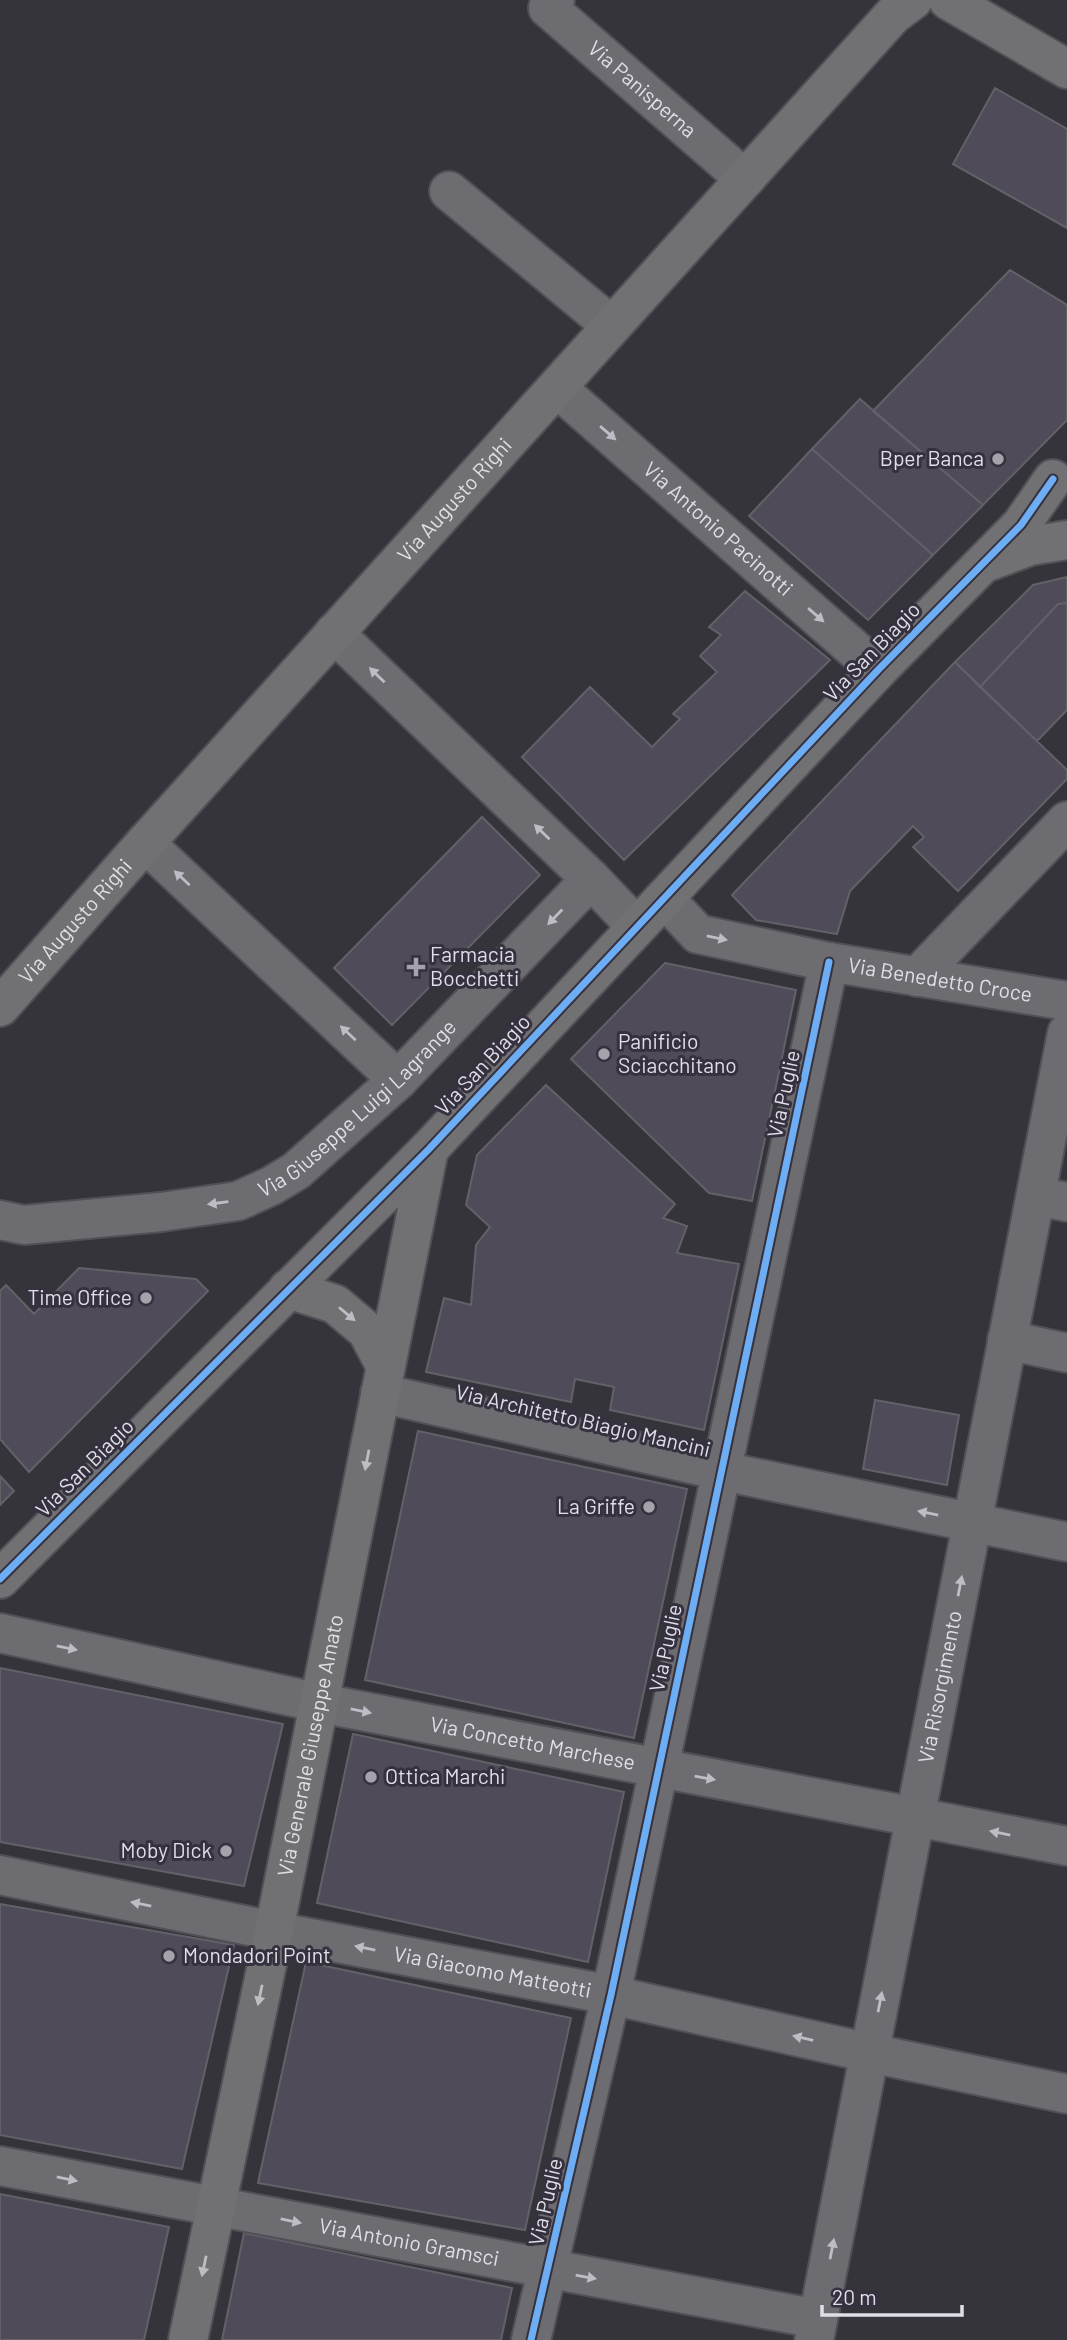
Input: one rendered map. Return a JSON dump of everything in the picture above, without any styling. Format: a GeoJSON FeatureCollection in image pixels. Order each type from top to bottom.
{"type":"FeatureCollection","features":[{"type":"Feature","properties":{"kind":"street","name":"Via Panisperna"},"geometry":{"type":"LineString","coordinates":[[555,0],[548,8],[745,179]]}},
{"type":"Feature","properties":{"kind":"street"},"geometry":{"type":"LineString","coordinates":[[948,0],[1067,69]]}},
{"type":"Feature","properties":{"kind":"street","name":"Via Augusto Righi"},"geometry":{"type":"LineString","coordinates":[[0,1007],[745,179],[894,5]]}},
{"type":"Feature","properties":{"kind":"street"},"geometry":{"type":"LineString","coordinates":[[449,191],[612,326]]}},
{"type":"Feature","properties":{"kind":"street","name":"Via Antonio Pacinotti"},"geometry":{"type":"LineString","coordinates":[[557,388],[878,670]]}},
{"type":"Feature","properties":{"kind":"street"},"geometry":{"type":"LineString","coordinates":[[1060,467],[1052,497],[1057,514],[1067,528]]}},
{"type":"Feature","properties":{"kind":"street","name":"Via San Biagio"},"geometry":{"type":"LineString","coordinates":[[0,1578],[429,1149],[878,670],[1021,524],[1060,467]]}},
{"type":"Feature","properties":{"kind":"street"},"geometry":{"type":"LineString","coordinates":[[982,565],[1030,545],[1067,540]]}},
{"type":"Feature","properties":{"kind":"street"},"geometry":{"type":"LineString","coordinates":[[334,633],[592,879],[636,926]]}},
{"type":"Feature","properties":{"kind":"street"},"geometry":{"type":"LineString","coordinates":[[917,977],[1067,821]]}},
{"type":"Feature","properties":{"kind":"street"},"geometry":{"type":"LineString","coordinates":[[145,843],[398,1080]]}},
{"type":"Feature","properties":{"kind":"street","name":"Via Giuseppe Luigi Lagrange"},"geometry":{"type":"LineString","coordinates":[[0,1220],[24,1225],[161,1212],[238,1201],[271,1186],[296,1171],[398,1080],[592,879]]}},
{"type":"Feature","properties":{"kind":"street","name":"Via Benedetto Croce"},"geometry":{"type":"LineString","coordinates":[[664,898],[698,934],[829,962],[1067,1001]]}},
{"type":"Feature","properties":{"kind":"street","name":"Via Puglie"},"geometry":{"type":"LineString","coordinates":[[531,2340],[611,1995],[829,962]]}},
{"type":"Feature","properties":{"kind":"street","name":"Via Risorgimento"},"geometry":{"type":"LineString","coordinates":[[816,2329],[1007,1340],[1051,1199],[1067,1033]]}},
{"type":"Feature","properties":{"kind":"street","name":"Via Generale Giuseppe Amato"},"geometry":{"type":"LineString","coordinates":[[188,2340],[274,1931],[429,1149]]}},
{"type":"Feature","properties":{"kind":"street"},"geometry":{"type":"LineString","coordinates":[[288,1289],[335,1304],[367,1331],[382,1379]]}},
{"type":"Feature","properties":{"kind":"street"},"geometry":{"type":"LineString","coordinates":[[1007,1340],[1067,1353]]}},
{"type":"Feature","properties":{"kind":"street","name":"Via Architetto Biagio Mancini"},"geometry":{"type":"LineString","coordinates":[[382,1379],[722,1471],[1067,1542]]}},
{"type":"Feature","properties":{"kind":"street","name":"Via Concetto Marchese"},"geometry":{"type":"LineString","coordinates":[[0,1633],[320,1703],[1067,1846]]}},
{"type":"Feature","properties":{"kind":"street","name":"Via Giacomo Matteotti"},"geometry":{"type":"LineString","coordinates":[[0,1875],[274,1931],[611,1995],[1067,2094]]}},
{"type":"Feature","properties":{"kind":"street","name":"Via Antonio Gramsci"},"geometry":{"type":"LineString","coordinates":[[0,2166],[548,2270],[816,2329]]}},
{"type":"Feature","properties":{"kind":"building"},"geometry":{"type":"Polygon","coordinates":[[[995,88],[1067,129],[1067,228],[953,164],[995,88]]]}},
{"type":"Feature","properties":{"kind":"building"},"geometry":{"type":"Polygon","coordinates":[[[1010,270],[1067,305],[1067,420],[983,505],[873,411],[1010,270]]]}},
{"type":"Feature","properties":{"kind":"building"},"geometry":{"type":"Polygon","coordinates":[[[860,399],[983,505],[933,555],[812,449],[860,399]]]}},
{"type":"Feature","properties":{"kind":"building"},"geometry":{"type":"Polygon","coordinates":[[[812,449],[933,555],[868,620],[749,516],[812,449]]]}},
{"type":"Feature","properties":{"kind":"building"},"geometry":{"type":"Polygon","coordinates":[[[1067,577],[1067,603],[1058,604],[980,687],[955,662],[1033,585],[1067,577]]]}},
{"type":"Feature","properties":{"kind":"building"},"geometry":{"type":"Polygon","coordinates":[[[745,591],[830,660],[624,860],[522,757],[590,687],[652,747],[680,719],[673,714],[717,672],[700,656],[721,635],[709,627],[745,591]]]}},
{"type":"Feature","properties":{"kind":"building"},"geometry":{"type":"Polygon","coordinates":[[[1067,603],[1067,710],[1037,741],[980,687],[1058,604],[1067,603]]]}},
{"type":"Feature","properties":{"kind":"building"},"geometry":{"type":"Polygon","coordinates":[[[955,662],[1067,770],[1067,779],[958,891],[913,847],[924,837],[913,826],[850,891],[837,934],[756,920],[732,895],[955,662]]]}},
{"type":"Feature","properties":{"kind":"building"},"geometry":{"type":"Polygon","coordinates":[[[482,817],[540,875],[392,1025],[334,968],[482,817]]]}},
{"type":"Feature","properties":{"kind":"building"},"geometry":{"type":"Polygon","coordinates":[[[665,963],[796,990],[752,1201],[709,1193],[571,1059],[665,963]]]}},
{"type":"Feature","properties":{"kind":"building"},"geometry":{"type":"Polygon","coordinates":[[[546,1085],[675,1204],[663,1218],[687,1226],[677,1253],[739,1264],[704,1430],[610,1410],[614,1387],[575,1379],[571,1402],[426,1372],[444,1298],[471,1305],[476,1245],[490,1227],[466,1205],[477,1155],[546,1085]]]}},
{"type":"Feature","properties":{"kind":"building"},"geometry":{"type":"Polygon","coordinates":[[[79,1268],[196,1279],[208,1291],[29,1472],[0,1439],[0,1291],[6,1285],[34,1314],[79,1268]]]}},
{"type":"Feature","properties":{"kind":"building"},"geometry":{"type":"Polygon","coordinates":[[[875,1400],[959,1415],[947,1485],[863,1469],[875,1400]]]}},
{"type":"Feature","properties":{"kind":"building"},"geometry":{"type":"Polygon","coordinates":[[[418,1431],[687,1489],[634,1738],[365,1680],[418,1431]]]}},
{"type":"Feature","properties":{"kind":"building"},"geometry":{"type":"Polygon","coordinates":[[[0,1476],[14,1491],[0,1505],[0,1476]]]}},
{"type":"Feature","properties":{"kind":"building"},"geometry":{"type":"Polygon","coordinates":[[[0,1668],[283,1724],[244,1886],[0,1842],[0,1668]]]}},
{"type":"Feature","properties":{"kind":"building"},"geometry":{"type":"Polygon","coordinates":[[[353,1734],[624,1792],[588,1962],[317,1903],[353,1734]]]}},
{"type":"Feature","properties":{"kind":"building"},"geometry":{"type":"Polygon","coordinates":[[[0,1904],[234,1945],[182,2169],[0,2135],[0,1904]]]}},
{"type":"Feature","properties":{"kind":"building"},"geometry":{"type":"Polygon","coordinates":[[[306,1962],[571,2018],[525,2230],[258,2183],[306,1962]]]}},
{"type":"Feature","properties":{"kind":"building"},"geometry":{"type":"Polygon","coordinates":[[[0,2194],[169,2227],[144,2340],[0,2340],[0,2194]]]}},
{"type":"Feature","properties":{"kind":"building"},"geometry":{"type":"Polygon","coordinates":[[[244,2233],[512,2288],[501,2340],[222,2340],[244,2233]]]}},
{"type":"Feature","properties":{"kind":"cycle path"},"geometry":{"type":"LineString","coordinates":[[0,1579],[429,1149],[878,670],[1021,525],[1053,479]]}},
{"type":"Feature","properties":{"kind":"cycle path"},"geometry":{"type":"LineString","coordinates":[[531,2340],[611,1995],[829,962]]}},
{"type":"Feature","properties":{"kind":"place","name":"Bper Banca"},"geometry":{"type":"Point","coordinates":[998,459]}},
{"type":"Feature","properties":{"kind":"place","name":"Farmacia Bocchetti"},"geometry":{"type":"Point","coordinates":[416,967]}},
{"type":"Feature","properties":{"kind":"place","name":"Panificio Sciacchitano"},"geometry":{"type":"Point","coordinates":[604,1054]}},
{"type":"Feature","properties":{"kind":"place","name":"Time Office"},"geometry":{"type":"Point","coordinates":[146,1298]}},
{"type":"Feature","properties":{"kind":"place","name":"La Griffe"},"geometry":{"type":"Point","coordinates":[649,1507]}},
{"type":"Feature","properties":{"kind":"place","name":"Ottica Marchi"},"geometry":{"type":"Point","coordinates":[371,1777]}},
{"type":"Feature","properties":{"kind":"place","name":"Moby Dick"},"geometry":{"type":"Point","coordinates":[226,1851]}},
{"type":"Feature","properties":{"kind":"place","name":"Mondadori Point"},"geometry":{"type":"Point","coordinates":[169,1956]}}]}
